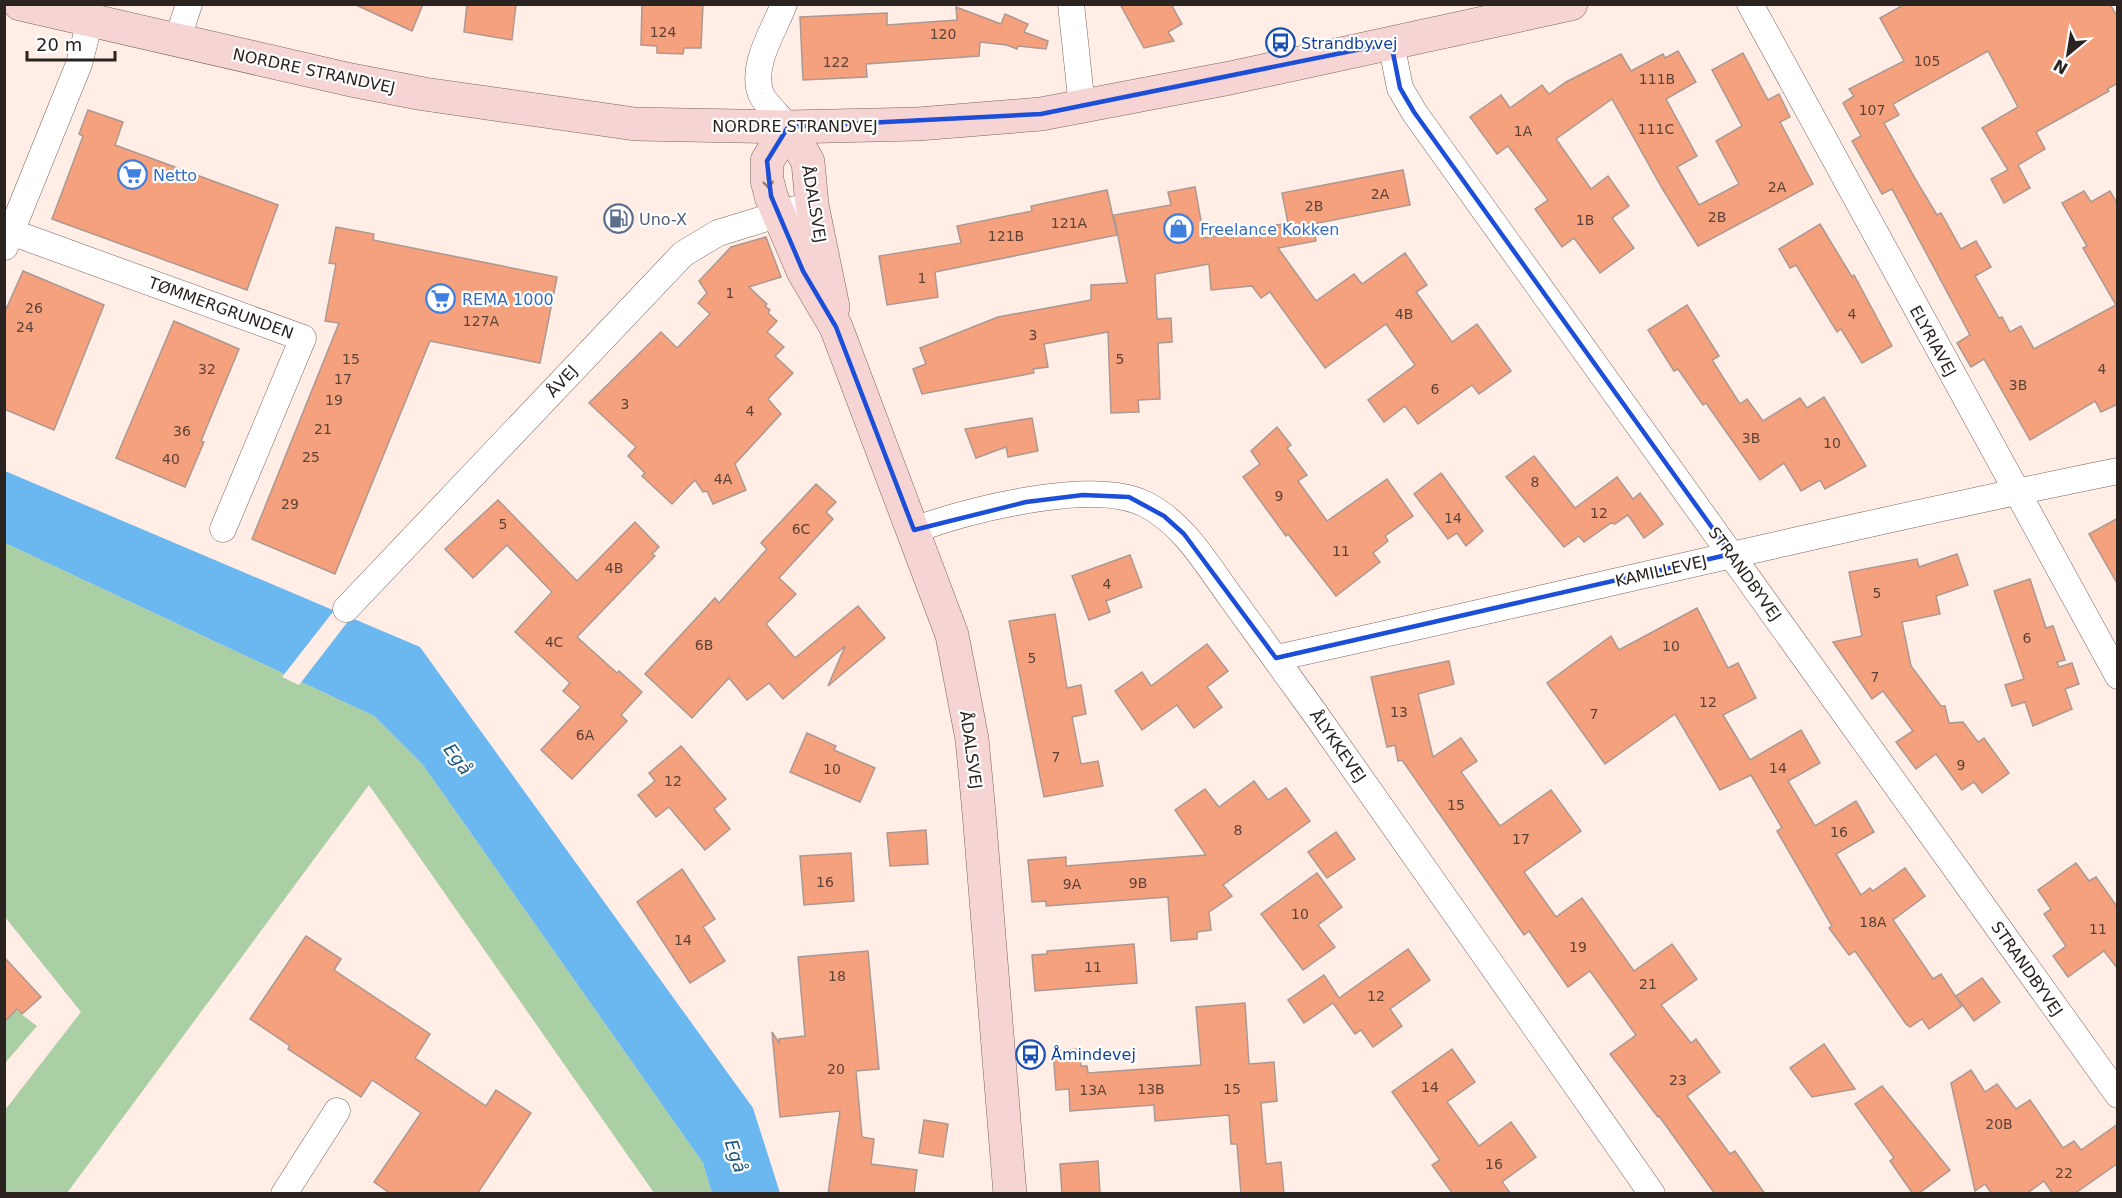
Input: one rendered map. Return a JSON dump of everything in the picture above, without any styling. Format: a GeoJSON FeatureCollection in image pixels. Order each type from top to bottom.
{"type":"FeatureCollection","features":[{"type":"Feature","properties":{"kind":"street","name":"NORDRE STRANDVEJ"},"geometry":{"type":"LineString","coordinates":[[20,4],[177,42],[390,88],[635,124],[788,127],[958,122],[1041,114],[1391,44],[1571,4]]}},
{"type":"Feature","properties":{"kind":"street"},"geometry":{"type":"LineString","coordinates":[[177,42],[189,4]]}},
{"type":"Feature","properties":{"kind":"street"},"geometry":{"type":"LineString","coordinates":[[784,4],[761,60],[758,78],[762,95],[788,127]]}},
{"type":"Feature","properties":{"kind":"street"},"geometry":{"type":"LineString","coordinates":[[1071,4],[1082,107]]}},
{"type":"Feature","properties":{"kind":"street","name":"ELYRIAVEJ"},"geometry":{"type":"LineString","coordinates":[[1750,4],[2118,676]]}},
{"type":"Feature","properties":{"kind":"street","name":"TØMMERGRUNDEN"},"geometry":{"type":"LineString","coordinates":[[90,21],[80,64],[8,240],[303,338],[223,529]]}},
{"type":"Feature","properties":{"kind":"street","name":"STRANDBYVEJ"},"geometry":{"type":"LineString","coordinates":[[1391,44],[1400,88],[1414,112],[2118,1095]]}},
{"type":"Feature","properties":{"kind":"street","name":"ÅDALSVEJ"},"geometry":{"type":"LineString","coordinates":[[836,327],[812,205],[808,162],[788,127],[767,161],[767,180],[803,271],[836,327],[952,635],[972,739],[1010,1194]]}},
{"type":"Feature","properties":{"kind":"street","name":"ÅVEJ"},"geometry":{"type":"LineString","coordinates":[[346,609],[683,254],[718,233],[812,205]]}},
{"type":"Feature","properties":{"kind":"street","name":"KAMILLEVEJ"},"geometry":{"type":"LineString","coordinates":[[1276,658],[1503,609],[1731,554],[2118,471]]}},
{"type":"Feature","properties":{"kind":"street","name":"ÅLYKKEVEJ"},"geometry":{"type":"LineString","coordinates":[[914,530],[946,518],[1026,502],[1083,495],[1129,497],[1164,516],[1184,534],[1276,658],[1652,1194]]}},
{"type":"Feature","properties":{"kind":"street"},"geometry":{"type":"LineString","coordinates":[[284,1194],[337,1111]]}},
{"type":"Feature","properties":{"kind":"highlighted area"},"geometry":{"type":"Polygon","coordinates":[[[1391,43],[1400,88],[1414,112],[1731,554],[1276,658],[1184,534],[1164,516],[1129,497],[1083,495],[1026,502],[914,530],[836,327],[803,271],[771,196],[767,161],[788,127],[1041,114],[1391,43]]]}},
{"type":"Feature","properties":{"kind":"green space"},"geometry":{"type":"Polygon","coordinates":[[[5,543],[374,716],[423,765],[703,1163],[712,1193],[654,1193],[369,785],[67,1193],[5,1193],[5,1110],[81,1012],[5,917],[5,543]]]}},
{"type":"Feature","properties":{"kind":"green space"},"geometry":{"type":"Polygon","coordinates":[[[5,1002],[37,1026],[5,1063],[5,1002]]]}},
{"type":"Feature","properties":{"kind":"water","name":"Egå"},"geometry":{"type":"Polygon","coordinates":[[[5,471],[420,647],[753,1108],[780,1193],[712,1193],[703,1163],[423,765],[374,716],[5,543],[5,471]]]}},
{"type":"Feature","properties":{"kind":"pier"},"geometry":{"type":"Polygon","coordinates":[[[336,608],[353,615],[299,685],[282,677],[336,608]]]}},
{"type":"Feature","properties":{"kind":"building"},"geometry":{"type":"Polygon","coordinates":[[[354,4],[423,4],[412,31],[354,4]]]}},
{"type":"Feature","properties":{"kind":"building"},"geometry":{"type":"Polygon","coordinates":[[[467,4],[516,4],[512,40],[464,32],[467,4]]]}},
{"type":"Feature","properties":{"kind":"building"},"geometry":{"type":"Polygon","coordinates":[[[642,4],[703,4],[701,48],[684,48],[683,54],[657,53],[657,46],[641,45],[642,4]]]}},
{"type":"Feature","properties":{"kind":"building"},"geometry":{"type":"Polygon","coordinates":[[[1120,4],[1171,4],[1182,24],[1168,32],[1174,41],[1144,48],[1120,4]]]}},
{"type":"Feature","properties":{"kind":"building"},"geometry":{"type":"Polygon","coordinates":[[[1905,4],[2110,4],[2118,18],[2118,83],[2107,89],[2109,91],[2036,132],[2045,149],[2018,165],[2030,188],[2004,203],[1991,179],[2008,170],[1982,128],[2018,107],[1988,51],[1893,104],[1899,115],[1884,123],[1937,215],[1941,213],[1961,249],[1976,241],[1991,267],[1975,276],[1999,318],[2002,317],[2010,332],[2021,326],[2034,349],[2116,305],[2083,248],[2087,246],[2062,203],[2084,191],[2091,202],[2110,191],[2118,205],[2118,404],[2101,412],[2095,401],[2030,440],[1984,359],[1971,367],[1957,343],[1970,335],[1892,189],[1882,194],[1852,141],[1861,136],[1843,103],[1854,96],[1849,89],[1904,61],[1880,18],[1905,4]]]}},
{"type":"Feature","properties":{"kind":"building"},"geometry":{"type":"Polygon","coordinates":[[[956,7],[1001,24],[1005,14],[1028,24],[1024,32],[1048,41],[1046,49],[1018,46],[1017,49],[1007,45],[980,42],[979,56],[866,64],[867,77],[803,80],[800,17],[887,13],[887,25],[957,20],[956,7]]]}},
{"type":"Feature","properties":{"kind":"building"},"geometry":{"type":"Polygon","coordinates":[[[1678,51],[1696,82],[1666,99],[1697,156],[1677,167],[1699,205],[1739,184],[1716,141],[1742,126],[1712,70],[1743,53],[1768,100],[1779,94],[1790,117],[1780,122],[1813,184],[1698,246],[1612,99],[1556,139],[1591,189],[1608,176],[1629,206],[1612,218],[1634,248],[1600,273],[1574,238],[1562,247],[1535,209],[1548,200],[1508,146],[1497,154],[1470,117],[1501,95],[1510,108],[1542,85],[1549,94],[1566,82],[1621,54],[1631,71],[1663,54],[1665,58],[1678,51]]]}},
{"type":"Feature","properties":{"kind":"building","name":"Netto"},"geometry":{"type":"Polygon","coordinates":[[[88,110],[123,122],[115,145],[278,205],[247,290],[52,219],[83,136],[79,134],[88,110]]]}},
{"type":"Feature","properties":{"kind":"building"},"geometry":{"type":"Polygon","coordinates":[[[1403,170],[1410,205],[1313,224],[1316,241],[1278,248],[1316,301],[1354,274],[1362,284],[1405,253],[1427,285],[1416,292],[1452,342],[1477,324],[1511,371],[1479,394],[1472,385],[1418,424],[1405,406],[1384,422],[1368,400],[1415,365],[1386,324],[1325,368],[1270,292],[1261,298],[1252,286],[1211,290],[1209,264],[1155,274],[1157,319],[1171,318],[1172,342],[1158,343],[1160,399],[1138,400],[1139,412],[1111,413],[1108,332],[1044,344],[1048,367],[1033,369],[1034,373],[922,394],[913,369],[926,364],[920,348],[998,317],[1091,300],[1091,285],[1127,283],[1114,215],[1171,205],[1168,192],[1195,187],[1204,238],[1288,223],[1282,193],[1403,170]]]}},
{"type":"Feature","properties":{"kind":"building"},"geometry":{"type":"Polygon","coordinates":[[[1107,190],[1117,235],[935,272],[938,297],[887,305],[879,256],[961,243],[957,226],[1032,211],[1031,206],[1107,190]]]}},
{"type":"Feature","properties":{"kind":"building"},"geometry":{"type":"Polygon","coordinates":[[[1820,224],[1852,277],[1854,275],[1892,346],[1862,363],[1841,329],[1837,332],[1796,265],[1790,268],[1779,249],[1820,224]]]}},
{"type":"Feature","properties":{"kind":"building"},"geometry":{"type":"Polygon","coordinates":[[[336,227],[374,234],[373,240],[557,277],[540,363],[430,341],[335,574],[252,539],[339,323],[325,321],[336,264],[329,263],[336,227]]]}},
{"type":"Feature","properties":{"kind":"building"},"geometry":{"type":"Polygon","coordinates":[[[766,237],[781,277],[749,287],[767,304],[765,306],[770,310],[768,313],[777,321],[767,332],[784,347],[775,356],[793,373],[768,399],[781,414],[735,464],[746,490],[713,504],[707,491],[703,492],[695,480],[672,504],[642,476],[645,473],[628,456],[636,447],[589,403],[661,332],[677,348],[710,314],[698,303],[707,293],[699,281],[731,247],[766,237]]]}},
{"type":"Feature","properties":{"kind":"building"},"geometry":{"type":"Polygon","coordinates":[[[23,271],[104,305],[54,430],[4,409],[4,314],[23,271]]]}},
{"type":"Feature","properties":{"kind":"building"},"geometry":{"type":"Polygon","coordinates":[[[1687,305],[1719,356],[1712,360],[1740,404],[1747,399],[1763,421],[1800,398],[1807,408],[1824,397],[1866,466],[1825,489],[1820,480],[1801,491],[1784,463],[1760,480],[1706,403],[1703,405],[1678,369],[1674,371],[1648,330],[1687,305]]]}},
{"type":"Feature","properties":{"kind":"building"},"geometry":{"type":"Polygon","coordinates":[[[174,321],[239,349],[201,441],[204,442],[185,487],[116,458],[174,321]]]}},
{"type":"Feature","properties":{"kind":"building"},"geometry":{"type":"Polygon","coordinates":[[[1032,418],[1038,451],[1008,457],[1006,447],[976,458],[965,429],[1032,418]]]}},
{"type":"Feature","properties":{"kind":"building"},"geometry":{"type":"Polygon","coordinates":[[[1277,427],[1291,445],[1287,448],[1307,475],[1298,481],[1327,521],[1387,479],[1413,516],[1385,536],[1388,541],[1373,553],[1380,562],[1336,596],[1288,534],[1286,536],[1243,477],[1260,464],[1251,451],[1277,427]]]}},
{"type":"Feature","properties":{"kind":"building"},"geometry":{"type":"Polygon","coordinates":[[[1534,456],[1575,508],[1617,477],[1633,499],[1640,493],[1663,524],[1644,538],[1628,515],[1615,524],[1611,523],[1584,542],[1579,536],[1564,547],[1506,477],[1534,456]]]}},
{"type":"Feature","properties":{"kind":"building"},"geometry":{"type":"Polygon","coordinates":[[[1441,473],[1483,531],[1466,546],[1457,533],[1448,539],[1414,494],[1441,473]]]}},
{"type":"Feature","properties":{"kind":"building"},"geometry":{"type":"Polygon","coordinates":[[[816,484],[836,502],[826,512],[833,519],[779,578],[796,594],[766,624],[795,658],[858,606],[885,638],[828,686],[845,646],[783,699],[769,683],[747,700],[729,678],[692,718],[645,674],[715,598],[719,603],[767,549],[761,543],[816,484]]]}},
{"type":"Feature","properties":{"kind":"building"},"geometry":{"type":"Polygon","coordinates":[[[498,500],[577,581],[635,522],[659,547],[652,554],[655,556],[577,637],[642,692],[621,715],[627,721],[572,779],[541,750],[581,707],[563,691],[570,683],[515,632],[552,592],[507,545],[473,578],[445,549],[498,500]]]}},
{"type":"Feature","properties":{"kind":"building"},"geometry":{"type":"Polygon","coordinates":[[[2118,518],[2118,585],[2089,534],[2118,518]]]}},
{"type":"Feature","properties":{"kind":"building"},"geometry":{"type":"Polygon","coordinates":[[[1957,554],[1968,585],[1936,596],[1940,614],[1902,622],[1911,666],[1941,706],[1945,706],[1949,723],[1963,722],[1978,742],[1984,738],[2009,773],[1982,793],[1974,782],[1962,790],[1936,754],[1916,769],[1896,742],[1913,731],[1883,691],[1872,699],[1833,642],[1862,636],[1849,572],[1917,559],[1919,567],[1957,554]]]}},
{"type":"Feature","properties":{"kind":"building"},"geometry":{"type":"Polygon","coordinates":[[[1130,555],[1142,587],[1106,601],[1110,612],[1089,620],[1072,576],[1130,555]]]}},
{"type":"Feature","properties":{"kind":"building"},"geometry":{"type":"Polygon","coordinates":[[[2030,579],[2046,628],[2053,626],[2065,660],[2057,662],[2059,667],[2072,663],[2079,684],[2065,689],[2072,709],[2033,726],[2025,702],[2012,706],[2005,685],[2024,679],[1994,591],[2030,579]]]}},
{"type":"Feature","properties":{"kind":"building"},"geometry":{"type":"Polygon","coordinates":[[[1697,608],[1728,668],[1738,663],[1756,698],[1723,715],[1750,760],[1801,730],[1820,763],[1788,781],[1815,826],[1856,801],[1874,832],[1836,854],[1861,895],[1870,888],[1873,891],[1905,868],[1925,896],[1893,920],[1933,979],[1941,974],[1962,1006],[1929,1029],[1922,1019],[1910,1027],[1906,1024],[1855,951],[1849,955],[1829,928],[1832,926],[1777,831],[1782,828],[1751,775],[1720,790],[1675,714],[1605,764],[1547,683],[1611,636],[1619,650],[1697,608]]]}},
{"type":"Feature","properties":{"kind":"building"},"geometry":{"type":"Polygon","coordinates":[[[1055,614],[1067,688],[1081,685],[1086,714],[1072,717],[1081,764],[1098,761],[1103,786],[1044,797],[1009,621],[1055,614]]]}},
{"type":"Feature","properties":{"kind":"building"},"geometry":{"type":"Polygon","coordinates":[[[1207,644],[1228,671],[1207,687],[1222,707],[1194,728],[1177,705],[1142,730],[1115,691],[1142,672],[1151,686],[1207,644]]]}},
{"type":"Feature","properties":{"kind":"building"},"geometry":{"type":"Polygon","coordinates":[[[1449,661],[1454,684],[1418,694],[1433,757],[1461,738],[1477,761],[1461,772],[1500,826],[1551,790],[1581,831],[1524,872],[1556,917],[1582,898],[1634,971],[1672,944],[1697,979],[1661,1005],[1691,1043],[1696,1039],[1720,1072],[1687,1096],[1730,1154],[1735,1151],[1765,1194],[1715,1194],[1659,1116],[1610,1054],[1636,1035],[1590,971],[1568,987],[1529,931],[1524,935],[1402,760],[1398,761],[1395,745],[1387,747],[1371,677],[1449,661]]]}},
{"type":"Feature","properties":{"kind":"building"},"geometry":{"type":"Polygon","coordinates":[[[807,733],[836,746],[834,750],[875,768],[860,802],[790,772],[807,733]]]}},
{"type":"Feature","properties":{"kind":"building"},"geometry":{"type":"Polygon","coordinates":[[[681,746],[726,799],[714,809],[730,829],[705,850],[669,807],[656,817],[638,795],[655,781],[649,773],[681,746]]]}},
{"type":"Feature","properties":{"kind":"building"},"geometry":{"type":"Polygon","coordinates":[[[1254,781],[1268,800],[1286,788],[1310,821],[1223,885],[1232,896],[1209,912],[1211,930],[1197,932],[1197,939],[1171,941],[1168,897],[1046,906],[1046,901],[1032,902],[1028,860],[1066,857],[1066,866],[1206,855],[1175,810],[1205,789],[1219,807],[1254,781]]]}},
{"type":"Feature","properties":{"kind":"building"},"geometry":{"type":"Polygon","coordinates":[[[926,830],[928,864],[890,866],[887,833],[926,830]]]}},
{"type":"Feature","properties":{"kind":"building"},"geometry":{"type":"Polygon","coordinates":[[[1336,832],[1355,859],[1327,878],[1308,852],[1336,832]]]}},
{"type":"Feature","properties":{"kind":"building"},"geometry":{"type":"Polygon","coordinates":[[[851,853],[854,901],[804,905],[800,856],[851,853]]]}},
{"type":"Feature","properties":{"kind":"building"},"geometry":{"type":"Polygon","coordinates":[[[2076,863],[2089,881],[2096,877],[2118,908],[2118,969],[2104,951],[2068,977],[2053,956],[2066,946],[2044,914],[2051,909],[2038,890],[2076,863]]]}},
{"type":"Feature","properties":{"kind":"building"},"geometry":{"type":"Polygon","coordinates":[[[682,869],[715,919],[703,927],[725,961],[690,983],[637,902],[682,869]]]}},
{"type":"Feature","properties":{"kind":"building"},"geometry":{"type":"Polygon","coordinates":[[[1317,873],[1342,907],[1318,925],[1335,947],[1303,970],[1261,914],[1317,873]]]}},
{"type":"Feature","properties":{"kind":"building"},"geometry":{"type":"Polygon","coordinates":[[[306,936],[341,959],[334,970],[430,1034],[415,1058],[486,1106],[496,1090],[531,1113],[477,1194],[391,1194],[374,1182],[421,1113],[372,1080],[361,1097],[288,1049],[290,1046],[250,1019],[306,936]]]}},
{"type":"Feature","properties":{"kind":"building"},"geometry":{"type":"Polygon","coordinates":[[[1134,944],[1137,983],[1035,991],[1032,955],[1047,954],[1047,951],[1134,944]]]}},
{"type":"Feature","properties":{"kind":"building"},"geometry":{"type":"Polygon","coordinates":[[[1408,949],[1430,980],[1390,1009],[1402,1026],[1373,1047],[1361,1030],[1355,1034],[1333,1003],[1304,1023],[1288,1000],[1324,975],[1339,998],[1408,949]]]}},
{"type":"Feature","properties":{"kind":"building"},"geometry":{"type":"Polygon","coordinates":[[[868,951],[879,1069],[856,1071],[862,1137],[874,1139],[871,1164],[917,1170],[914,1194],[828,1194],[840,1111],[780,1117],[772,1032],[779,1043],[779,1039],[805,1036],[798,957],[868,951]]]}},
{"type":"Feature","properties":{"kind":"building"},"geometry":{"type":"Polygon","coordinates":[[[4,957],[41,997],[22,1014],[17,1009],[4,1022],[4,957]]]}},
{"type":"Feature","properties":{"kind":"building"},"geometry":{"type":"Polygon","coordinates":[[[1982,978],[2000,1002],[1974,1021],[1956,996],[1982,978]]]}},
{"type":"Feature","properties":{"kind":"building"},"geometry":{"type":"Polygon","coordinates":[[[1245,1003],[1249,1064],[1274,1062],[1277,1101],[1261,1103],[1266,1164],[1281,1162],[1284,1194],[1241,1194],[1237,1144],[1231,1144],[1229,1115],[1155,1121],[1154,1105],[1070,1111],[1069,1089],[1056,1090],[1053,1051],[1079,1049],[1081,1066],[1087,1066],[1088,1073],[1201,1065],[1196,1007],[1245,1003]]]}},
{"type":"Feature","properties":{"kind":"building"},"geometry":{"type":"Polygon","coordinates":[[[1824,1044],[1855,1089],[1812,1097],[1790,1068],[1824,1044]]]}},
{"type":"Feature","properties":{"kind":"building"},"geometry":{"type":"Polygon","coordinates":[[[1452,1049],[1475,1082],[1447,1102],[1479,1146],[1511,1122],[1536,1157],[1502,1182],[1511,1194],[1453,1194],[1432,1165],[1440,1160],[1392,1092],[1452,1049]]]}},
{"type":"Feature","properties":{"kind":"building"},"geometry":{"type":"Polygon","coordinates":[[[1971,1070],[1985,1092],[1997,1084],[2016,1109],[2030,1100],[2063,1148],[2074,1141],[2081,1150],[2118,1124],[2118,1163],[2074,1194],[2053,1194],[2044,1181],[2026,1194],[1992,1194],[1985,1184],[1975,1191],[1951,1083],[1971,1070]]]}},
{"type":"Feature","properties":{"kind":"building"},"geometry":{"type":"Polygon","coordinates":[[[1882,1086],[1950,1170],[1918,1194],[1913,1194],[1890,1161],[1894,1158],[1855,1104],[1882,1086]]]}},
{"type":"Feature","properties":{"kind":"building"},"geometry":{"type":"Polygon","coordinates":[[[924,1120],[948,1124],[943,1157],[919,1153],[924,1120]]]}},
{"type":"Feature","properties":{"kind":"building"},"geometry":{"type":"Polygon","coordinates":[[[1098,1161],[1100,1194],[1062,1194],[1060,1164],[1098,1161]]]}},
{"type":"Feature","properties":{"kind":"place","name":"Strandbyvej"},"geometry":{"type":"Point","coordinates":[1280,43]}},
{"type":"Feature","properties":{"kind":"place","name":"Netto"},"geometry":{"type":"Point","coordinates":[132,175]}},
{"type":"Feature","properties":{"kind":"place","name":"Uno-X"},"geometry":{"type":"Point","coordinates":[618,219]}},
{"type":"Feature","properties":{"kind":"place","name":"Freelance Kokken"},"geometry":{"type":"Point","coordinates":[1179,229]}},
{"type":"Feature","properties":{"kind":"place","name":"REMA 1000"},"geometry":{"type":"Point","coordinates":[441,299]}},
{"type":"Feature","properties":{"kind":"place","name":"Åmindevej"},"geometry":{"type":"Point","coordinates":[1030,1054]}}]}
